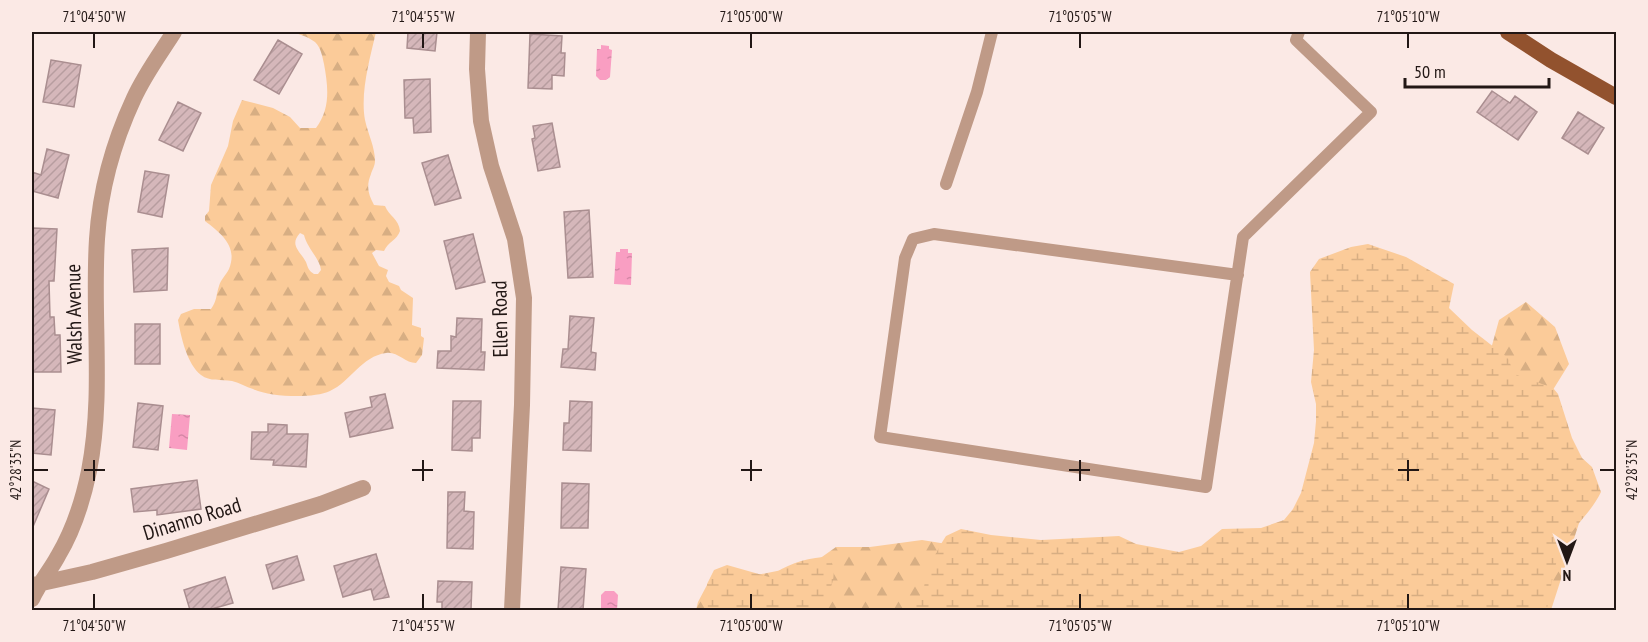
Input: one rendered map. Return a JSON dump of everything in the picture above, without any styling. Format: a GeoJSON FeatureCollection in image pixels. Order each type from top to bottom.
{"type":"FeatureCollection","features":[{"type":"Feature","properties":{"kind":"main road"},"geometry":{"type":"LineString","coordinates":[[1508,32],[1551,60],[1617,97]]}},
{"type":"Feature","properties":{"kind":"street","name":"Walsh Avenue"},"geometry":{"type":"LineString","coordinates":[[34,590],[66,542],[78,512],[89,470],[97,402],[97,237],[106,180],[134,97],[150,67],[174,32]]}},
{"type":"Feature","properties":{"kind":"street","name":"Ellen Road"},"geometry":{"type":"LineString","coordinates":[[478,32],[477,79],[481,122],[491,166],[515,239],[524,298],[523,382],[512,610]]}},
{"type":"Feature","properties":{"kind":"street","name":"Dinanno Road"},"geometry":{"type":"LineString","coordinates":[[34,590],[321,504],[363,488]]}},
{"type":"Feature","properties":{"kind":"lane"},"geometry":{"type":"LineString","coordinates":[[946,184],[977,92],[992,32]]}},
{"type":"Feature","properties":{"kind":"lane"},"geometry":{"type":"LineString","coordinates":[[1238,275],[934,234],[913,239],[905,258],[880,437],[1206,487],[1238,275],[1243,237],[1371,112],[1296,40],[1299,32]]}},
{"type":"Feature","properties":{"kind":"green space"},"geometry":{"type":"Polygon","coordinates":[[[288,32],[376,32],[366,76],[364,99],[365,120],[375,156],[375,165],[368,190],[374,205],[385,206],[398,223],[400,231],[384,251],[376,250],[372,253],[379,266],[388,270],[386,276],[389,282],[399,286],[413,298],[412,325],[421,328],[421,336],[424,338],[422,355],[416,363],[390,353],[378,355],[330,391],[303,396],[270,394],[232,381],[204,377],[196,370],[188,357],[178,320],[181,314],[194,309],[211,309],[220,284],[229,269],[230,248],[222,236],[205,221],[205,216],[209,211],[211,185],[228,146],[233,121],[242,100],[273,108],[290,117],[300,128],[316,128],[324,113],[327,89],[320,49],[312,40],[288,32]],[[300,233],[295,245],[310,270],[318,274],[321,270],[320,266],[304,235],[300,233]]]}},
{"type":"Feature","properties":{"kind":"green space"},"geometry":{"type":"Polygon","coordinates":[[[1368,244],[1406,257],[1454,284],[1449,308],[1472,330],[1508,358],[1514,374],[1553,388],[1558,394],[1572,438],[1582,458],[1592,467],[1601,492],[1561,548],[1553,575],[1547,610],[914,610],[924,587],[927,570],[941,544],[946,536],[961,529],[991,535],[1041,540],[1119,536],[1136,544],[1179,552],[1201,546],[1222,529],[1261,528],[1284,520],[1301,493],[1314,443],[1316,404],[1311,382],[1314,350],[1310,272],[1319,259],[1351,247],[1368,244]]]}},
{"type":"Feature","properties":{"kind":"green space"},"geometry":{"type":"Polygon","coordinates":[[[1526,302],[1555,327],[1569,364],[1551,393],[1590,489],[1551,610],[1467,610],[1491,349],[1499,320],[1526,302]]]}},
{"type":"Feature","properties":{"kind":"green space"},"geometry":{"type":"Polygon","coordinates":[[[922,540],[1441,610],[696,610],[707,585],[812,564],[836,547],[870,547],[922,540]]]}},
{"type":"Feature","properties":{"kind":"green space"},"geometry":{"type":"Polygon","coordinates":[[[823,557],[832,563],[834,575],[831,588],[819,610],[708,610],[707,584],[714,570],[727,565],[769,577],[794,563],[823,557]]]}},
{"type":"Feature","properties":{"kind":"water"},"geometry":{"type":"Polygon","coordinates":[[[601,45],[609,46],[612,50],[610,77],[606,80],[600,80],[596,76],[597,49],[601,49],[601,45]]]}},
{"type":"Feature","properties":{"kind":"water"},"geometry":{"type":"Polygon","coordinates":[[[620,249],[628,249],[628,253],[632,253],[631,285],[614,284],[616,252],[620,252],[620,249]]]}},
{"type":"Feature","properties":{"kind":"water"},"geometry":{"type":"Polygon","coordinates":[[[172,414],[190,415],[187,450],[169,448],[172,414]]]}},
{"type":"Feature","properties":{"kind":"water"},"geometry":{"type":"Polygon","coordinates":[[[605,591],[614,591],[618,595],[617,610],[601,610],[601,595],[605,591]]]}},
{"type":"Feature","properties":{"kind":"building"},"geometry":{"type":"Polygon","coordinates":[[[408,32],[437,32],[435,51],[407,48],[408,32]]]}},
{"type":"Feature","properties":{"kind":"building"},"geometry":{"type":"Polygon","coordinates":[[[530,34],[562,36],[561,53],[565,53],[564,76],[552,75],[552,89],[528,88],[530,34]]]}},
{"type":"Feature","properties":{"kind":"building"},"geometry":{"type":"Polygon","coordinates":[[[278,40],[302,54],[279,94],[254,80],[278,40]]]}},
{"type":"Feature","properties":{"kind":"building"},"geometry":{"type":"Polygon","coordinates":[[[51,60],[81,65],[74,107],[43,102],[51,60]]]}},
{"type":"Feature","properties":{"kind":"building"},"geometry":{"type":"Polygon","coordinates":[[[430,79],[431,132],[414,133],[413,118],[405,118],[404,80],[430,79]]]}},
{"type":"Feature","properties":{"kind":"building"},"geometry":{"type":"Polygon","coordinates":[[[1492,91],[1510,103],[1515,96],[1537,112],[1518,140],[1477,112],[1492,91]]]}},
{"type":"Feature","properties":{"kind":"building"},"geometry":{"type":"Polygon","coordinates":[[[178,102],[201,113],[183,151],[159,140],[178,102]]]}},
{"type":"Feature","properties":{"kind":"building"},"geometry":{"type":"Polygon","coordinates":[[[1578,112],[1604,128],[1588,154],[1562,138],[1578,112]]]}},
{"type":"Feature","properties":{"kind":"building"},"geometry":{"type":"Polygon","coordinates":[[[552,123],[560,167],[538,171],[532,139],[535,138],[533,126],[552,123]]]}},
{"type":"Feature","properties":{"kind":"building"},"geometry":{"type":"Polygon","coordinates":[[[47,149],[69,155],[58,198],[32,191],[32,172],[41,175],[47,149]]]}},
{"type":"Feature","properties":{"kind":"building"},"geometry":{"type":"Polygon","coordinates":[[[448,155],[461,198],[435,205],[422,163],[448,155]]]}},
{"type":"Feature","properties":{"kind":"building"},"geometry":{"type":"Polygon","coordinates":[[[145,171],[169,175],[162,217],[138,212],[145,171]]]}},
{"type":"Feature","properties":{"kind":"building"},"geometry":{"type":"Polygon","coordinates":[[[589,210],[593,277],[568,278],[564,212],[589,210]]]}},
{"type":"Feature","properties":{"kind":"building"},"geometry":{"type":"Polygon","coordinates":[[[33,228],[57,229],[54,281],[49,281],[50,317],[54,317],[55,335],[60,335],[61,372],[33,372],[33,228]]]}},
{"type":"Feature","properties":{"kind":"building"},"geometry":{"type":"Polygon","coordinates":[[[473,234],[485,282],[456,289],[444,241],[473,234]]]}},
{"type":"Feature","properties":{"kind":"building"},"geometry":{"type":"Polygon","coordinates":[[[168,248],[167,290],[134,292],[132,250],[168,248]]]}},
{"type":"Feature","properties":{"kind":"building"},"geometry":{"type":"Polygon","coordinates":[[[570,316],[594,318],[591,352],[596,353],[595,370],[561,367],[563,349],[568,349],[570,316]]]}},
{"type":"Feature","properties":{"kind":"building"},"geometry":{"type":"Polygon","coordinates":[[[457,318],[482,319],[481,352],[485,352],[484,370],[437,368],[438,351],[451,351],[451,336],[456,337],[457,318]]]}},
{"type":"Feature","properties":{"kind":"building"},"geometry":{"type":"Polygon","coordinates":[[[135,324],[160,324],[160,364],[135,364],[135,324]]]}},
{"type":"Feature","properties":{"kind":"building"},"geometry":{"type":"Polygon","coordinates":[[[385,394],[393,428],[350,437],[345,413],[372,407],[370,397],[385,394]]]}},
{"type":"Feature","properties":{"kind":"building"},"geometry":{"type":"Polygon","coordinates":[[[453,401],[481,401],[480,438],[472,438],[472,451],[452,450],[453,401]]]}},
{"type":"Feature","properties":{"kind":"building"},"geometry":{"type":"Polygon","coordinates":[[[570,401],[592,402],[591,451],[563,450],[564,423],[569,423],[570,401]]]}},
{"type":"Feature","properties":{"kind":"building"},"geometry":{"type":"Polygon","coordinates":[[[138,403],[163,406],[158,450],[133,447],[138,403]]]}},
{"type":"Feature","properties":{"kind":"building"},"geometry":{"type":"Polygon","coordinates":[[[32,408],[55,410],[51,455],[32,453],[32,408]]]}},
{"type":"Feature","properties":{"kind":"building"},"geometry":{"type":"Polygon","coordinates":[[[268,424],[287,425],[287,434],[308,434],[306,467],[273,465],[274,460],[251,459],[252,432],[268,432],[268,424]]]}},
{"type":"Feature","properties":{"kind":"building"},"geometry":{"type":"Polygon","coordinates":[[[197,480],[201,509],[157,515],[157,510],[134,512],[131,489],[197,480]]]}},
{"type":"Feature","properties":{"kind":"building"},"geometry":{"type":"Polygon","coordinates":[[[32,481],[49,489],[32,529],[32,481]]]}},
{"type":"Feature","properties":{"kind":"building"},"geometry":{"type":"Polygon","coordinates":[[[562,483],[589,484],[588,528],[561,528],[562,483]]]}},
{"type":"Feature","properties":{"kind":"building"},"geometry":{"type":"Polygon","coordinates":[[[448,492],[465,492],[464,511],[474,512],[473,549],[447,548],[448,492]]]}},
{"type":"Feature","properties":{"kind":"building"},"geometry":{"type":"Polygon","coordinates":[[[376,554],[389,597],[374,600],[371,589],[343,597],[334,566],[376,554]]]}},
{"type":"Feature","properties":{"kind":"building"},"geometry":{"type":"Polygon","coordinates":[[[297,556],[304,580],[273,589],[266,565],[297,556]]]}},
{"type":"Feature","properties":{"kind":"building"},"geometry":{"type":"Polygon","coordinates":[[[561,567],[586,569],[583,610],[558,610],[561,567]]]}},
{"type":"Feature","properties":{"kind":"building"},"geometry":{"type":"Polygon","coordinates":[[[225,577],[233,603],[208,610],[190,610],[184,590],[225,577]]]}},
{"type":"Feature","properties":{"kind":"building"},"geometry":{"type":"Polygon","coordinates":[[[438,581],[472,582],[471,610],[442,610],[442,602],[437,602],[438,581]]]}}]}
